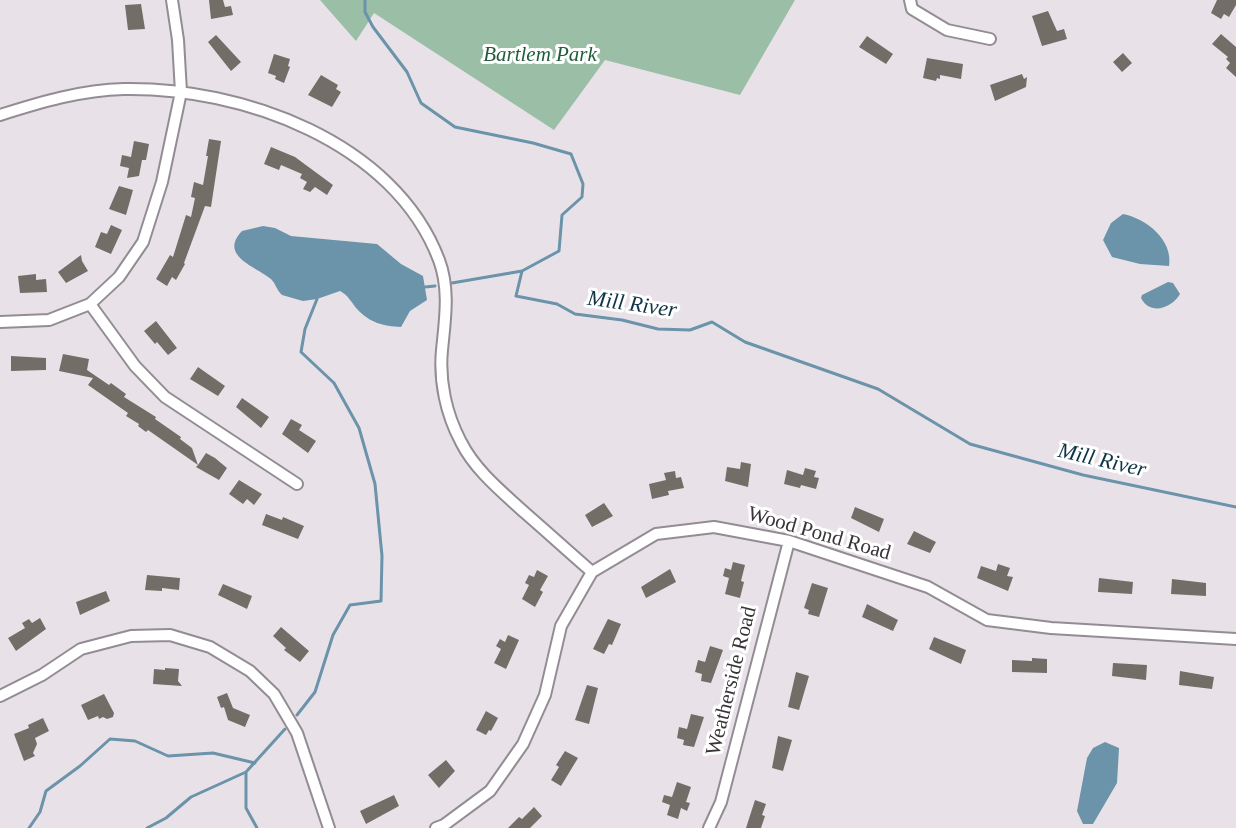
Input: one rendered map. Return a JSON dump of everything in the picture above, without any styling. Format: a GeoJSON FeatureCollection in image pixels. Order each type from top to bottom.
{"type":"FeatureCollection","features":[{"type":"Feature","properties":{"kind":"street"},"geometry":{"type":"LineString","coordinates":[[0,322],[49,320],[90,304],[119,277],[143,242],[162,182],[181,92],[178,40],[172,0]]}},
{"type":"Feature","properties":{"kind":"street"},"geometry":{"type":"LineString","coordinates":[[910,0],[912,9],[947,30],[990,39]]}},
{"type":"Feature","properties":{"kind":"street"},"geometry":{"type":"LineString","coordinates":[[0,115],[63,96],[123,89],[181,92],[237,102],[299,125],[348,153],[378,174],[404,199],[425,229],[440,262],[446,303],[442,381],[448,411],[461,443],[478,467],[500,490],[592,572]]}},
{"type":"Feature","properties":{"kind":"street"},"geometry":{"type":"LineString","coordinates":[[90,304],[135,366],[165,397],[297,484]]}},
{"type":"Feature","properties":{"kind":"street","name":"Wood Pond Road"},"geometry":{"type":"LineString","coordinates":[[436,828],[490,791],[524,744],[544,695],[561,626],[592,572],[656,534],[714,527],[789,541],[928,587],[987,620],[1051,628],[1236,639]]}},
{"type":"Feature","properties":{"kind":"street","name":"Weatherside Road"},"geometry":{"type":"LineString","coordinates":[[709,828],[721,802],[789,541]]}},
{"type":"Feature","properties":{"kind":"street"},"geometry":{"type":"LineString","coordinates":[[0,696],[42,675],[81,649],[131,636],[170,635],[210,647],[250,671],[274,694],[297,733],[329,828]]}},
{"type":"Feature","properties":{"kind":"green space","name":"Bartlem Park"},"geometry":{"type":"Polygon","coordinates":[[[320,0],[795,0],[740,95],[605,60],[554,130],[374,13],[356,41],[320,0]]]}},
{"type":"Feature","properties":{"kind":"water"},"geometry":{"type":"Polygon","coordinates":[[[1123,214],[1149,226],[1163,239],[1169,257],[1169,266],[1140,264],[1112,257],[1103,240],[1111,223],[1123,214]]]}},
{"type":"Feature","properties":{"kind":"water"},"geometry":{"type":"Polygon","coordinates":[[[263,226],[275,228],[291,236],[377,244],[401,264],[423,276],[427,300],[410,311],[401,327],[372,321],[340,291],[303,301],[282,295],[271,279],[242,260],[234,247],[242,231],[263,226]]]}},
{"type":"Feature","properties":{"kind":"water"},"geometry":{"type":"Polygon","coordinates":[[[1168,282],[1173,283],[1180,294],[1172,303],[1161,308],[1145,304],[1141,298],[1142,295],[1168,282]]]}},
{"type":"Feature","properties":{"kind":"water"},"geometry":{"type":"Polygon","coordinates":[[[1105,742],[1119,748],[1117,783],[1093,824],[1083,824],[1077,811],[1087,758],[1093,748],[1105,742]]]}},
{"type":"Feature","properties":{"kind":"building"},"geometry":{"type":"Polygon","coordinates":[[[209,0],[223,0],[225,7],[231,6],[233,15],[211,19],[209,0]]]}},
{"type":"Feature","properties":{"kind":"building"},"geometry":{"type":"Polygon","coordinates":[[[1217,0],[1236,0],[1236,5],[1229,17],[1224,14],[1221,19],[1211,13],[1217,0]]]}},
{"type":"Feature","properties":{"kind":"building"},"geometry":{"type":"Polygon","coordinates":[[[141,4],[145,29],[128,30],[125,5],[141,4]]]}},
{"type":"Feature","properties":{"kind":"building"},"geometry":{"type":"Polygon","coordinates":[[[1048,11],[1057,31],[1064,29],[1067,39],[1042,46],[1032,16],[1048,11]]]}},
{"type":"Feature","properties":{"kind":"building"},"geometry":{"type":"Polygon","coordinates":[[[1221,34],[1236,47],[1236,77],[1226,68],[1230,63],[1226,59],[1228,57],[1212,44],[1221,34]]]}},
{"type":"Feature","properties":{"kind":"building"},"geometry":{"type":"Polygon","coordinates":[[[216,35],[241,62],[231,71],[208,42],[216,35]]]}},
{"type":"Feature","properties":{"kind":"building"},"geometry":{"type":"Polygon","coordinates":[[[867,36],[893,54],[886,64],[859,47],[867,36]]]}},
{"type":"Feature","properties":{"kind":"building"},"geometry":{"type":"Polygon","coordinates":[[[1123,53],[1132,63],[1122,72],[1113,62],[1123,53]]]}},
{"type":"Feature","properties":{"kind":"building"},"geometry":{"type":"Polygon","coordinates":[[[274,54],[290,59],[288,66],[290,67],[284,83],[268,73],[274,54]]]}},
{"type":"Feature","properties":{"kind":"building"},"geometry":{"type":"Polygon","coordinates":[[[927,58],[963,64],[961,79],[940,75],[940,79],[937,78],[936,81],[923,78],[927,58]]]}},
{"type":"Feature","properties":{"kind":"building"},"geometry":{"type":"Polygon","coordinates":[[[1022,74],[1024,79],[1027,77],[1026,87],[995,101],[990,85],[1022,74]]]}},
{"type":"Feature","properties":{"kind":"building"},"geometry":{"type":"Polygon","coordinates":[[[321,75],[338,85],[336,89],[341,92],[332,107],[308,95],[321,75]]]}},
{"type":"Feature","properties":{"kind":"building"},"geometry":{"type":"Polygon","coordinates":[[[209,139],[221,141],[211,207],[205,206],[185,264],[176,280],[172,277],[167,286],[156,279],[170,255],[173,257],[186,215],[191,217],[195,198],[191,197],[194,182],[203,185],[209,139]]]}},
{"type":"Feature","properties":{"kind":"building"},"geometry":{"type":"Polygon","coordinates":[[[134,141],[149,144],[146,160],[142,160],[139,176],[127,178],[129,168],[120,166],[122,155],[131,157],[134,141]]]}},
{"type":"Feature","properties":{"kind":"building"},"geometry":{"type":"Polygon","coordinates":[[[271,147],[295,157],[333,185],[327,195],[315,187],[310,192],[303,189],[307,182],[300,178],[302,174],[281,165],[279,170],[264,164],[271,147]]]}},
{"type":"Feature","properties":{"kind":"building"},"geometry":{"type":"Polygon","coordinates":[[[119,186],[133,190],[126,215],[109,209],[119,186]]]}},
{"type":"Feature","properties":{"kind":"building"},"geometry":{"type":"Polygon","coordinates":[[[111,225],[122,230],[111,254],[95,247],[101,232],[107,234],[111,225]]]}},
{"type":"Feature","properties":{"kind":"building"},"geometry":{"type":"Polygon","coordinates":[[[81,255],[88,271],[66,283],[58,272],[81,255]]]}},
{"type":"Feature","properties":{"kind":"building"},"geometry":{"type":"Polygon","coordinates":[[[36,274],[36,280],[46,279],[47,292],[20,293],[18,276],[36,274]]]}},
{"type":"Feature","properties":{"kind":"building"},"geometry":{"type":"Polygon","coordinates":[[[156,321],[177,348],[168,355],[144,331],[156,321]]]}},
{"type":"Feature","properties":{"kind":"building"},"geometry":{"type":"Polygon","coordinates":[[[63,354],[89,359],[87,370],[109,385],[111,383],[126,394],[124,397],[156,417],[155,419],[181,437],[180,439],[192,448],[198,465],[148,430],[146,432],[138,426],[139,424],[126,416],[128,413],[88,385],[93,378],[59,371],[63,354]]]}},
{"type":"Feature","properties":{"kind":"building"},"geometry":{"type":"Polygon","coordinates":[[[11,356],[46,358],[46,370],[11,371],[11,356]]]}},
{"type":"Feature","properties":{"kind":"building"},"geometry":{"type":"Polygon","coordinates":[[[198,367],[225,386],[218,396],[190,379],[198,367]]]}},
{"type":"Feature","properties":{"kind":"building"},"geometry":{"type":"Polygon","coordinates":[[[242,398],[269,417],[261,428],[236,407],[242,398]]]}},
{"type":"Feature","properties":{"kind":"building"},"geometry":{"type":"Polygon","coordinates":[[[291,419],[302,425],[299,430],[316,441],[308,453],[282,434],[291,419]]]}},
{"type":"Feature","properties":{"kind":"building"},"geometry":{"type":"Polygon","coordinates":[[[206,453],[227,468],[219,480],[196,467],[206,453]]]}},
{"type":"Feature","properties":{"kind":"building"},"geometry":{"type":"Polygon","coordinates":[[[741,462],[751,464],[748,487],[725,481],[727,467],[740,469],[741,462]]]}},
{"type":"Feature","properties":{"kind":"building"},"geometry":{"type":"Polygon","coordinates":[[[805,468],[816,471],[814,477],[819,478],[816,489],[784,484],[787,470],[803,475],[805,468]]]}},
{"type":"Feature","properties":{"kind":"building"},"geometry":{"type":"Polygon","coordinates":[[[675,471],[676,478],[681,477],[684,488],[668,491],[669,495],[652,499],[649,484],[666,480],[664,473],[675,471]]]}},
{"type":"Feature","properties":{"kind":"building"},"geometry":{"type":"Polygon","coordinates":[[[239,480],[262,494],[254,505],[247,499],[243,504],[229,494],[239,480]]]}},
{"type":"Feature","properties":{"kind":"building"},"geometry":{"type":"Polygon","coordinates":[[[604,503],[613,516],[592,527],[585,515],[604,503]]]}},
{"type":"Feature","properties":{"kind":"building"},"geometry":{"type":"Polygon","coordinates":[[[855,507],[884,519],[879,532],[851,518],[855,507]]]}},
{"type":"Feature","properties":{"kind":"building"},"geometry":{"type":"Polygon","coordinates":[[[266,514],[282,520],[283,517],[304,526],[298,539],[262,525],[266,514]]]}},
{"type":"Feature","properties":{"kind":"building"},"geometry":{"type":"Polygon","coordinates":[[[914,531],[936,542],[930,553],[907,544],[914,531]]]}},
{"type":"Feature","properties":{"kind":"building"},"geometry":{"type":"Polygon","coordinates":[[[733,562],[745,565],[740,598],[725,594],[729,578],[723,576],[725,568],[731,570],[733,562]]]}},
{"type":"Feature","properties":{"kind":"building"},"geometry":{"type":"Polygon","coordinates":[[[998,564],[1010,568],[1007,576],[1013,577],[1008,591],[977,578],[981,566],[996,571],[998,564]]]}},
{"type":"Feature","properties":{"kind":"building"},"geometry":{"type":"Polygon","coordinates":[[[670,569],[676,582],[646,598],[641,587],[670,569]]]}},
{"type":"Feature","properties":{"kind":"building"},"geometry":{"type":"Polygon","coordinates":[[[537,570],[548,576],[540,590],[543,592],[535,607],[522,599],[529,585],[525,583],[529,575],[534,577],[537,570]]]}},
{"type":"Feature","properties":{"kind":"building"},"geometry":{"type":"Polygon","coordinates":[[[147,575],[180,578],[179,590],[162,588],[162,591],[145,590],[147,575]]]}},
{"type":"Feature","properties":{"kind":"building"},"geometry":{"type":"Polygon","coordinates":[[[1099,578],[1133,582],[1132,594],[1098,592],[1099,578]]]}},
{"type":"Feature","properties":{"kind":"building"},"geometry":{"type":"Polygon","coordinates":[[[1172,579],[1206,583],[1206,596],[1171,594],[1172,579]]]}},
{"type":"Feature","properties":{"kind":"building"},"geometry":{"type":"Polygon","coordinates":[[[812,583],[828,588],[819,617],[808,614],[809,610],[804,608],[812,583]]]}},
{"type":"Feature","properties":{"kind":"building"},"geometry":{"type":"Polygon","coordinates":[[[223,584],[252,596],[247,609],[218,595],[223,584]]]}},
{"type":"Feature","properties":{"kind":"building"},"geometry":{"type":"Polygon","coordinates":[[[106,591],[110,601],[80,615],[76,602],[106,591]]]}},
{"type":"Feature","properties":{"kind":"building"},"geometry":{"type":"Polygon","coordinates":[[[867,604],[898,620],[893,631],[862,617],[867,604]]]}},
{"type":"Feature","properties":{"kind":"building"},"geometry":{"type":"Polygon","coordinates":[[[40,618],[46,629],[16,651],[8,638],[25,628],[22,623],[29,619],[32,623],[40,618]]]}},
{"type":"Feature","properties":{"kind":"building"},"geometry":{"type":"Polygon","coordinates":[[[608,619],[621,624],[612,645],[609,644],[604,654],[593,649],[608,619]]]}},
{"type":"Feature","properties":{"kind":"building"},"geometry":{"type":"Polygon","coordinates":[[[281,627],[309,651],[300,662],[284,650],[286,648],[273,636],[281,627]]]}},
{"type":"Feature","properties":{"kind":"building"},"geometry":{"type":"Polygon","coordinates":[[[508,635],[519,640],[506,669],[494,663],[501,649],[496,646],[500,639],[505,642],[508,635]]]}},
{"type":"Feature","properties":{"kind":"building"},"geometry":{"type":"Polygon","coordinates":[[[934,637],[966,650],[961,664],[929,649],[934,637]]]}},
{"type":"Feature","properties":{"kind":"building"},"geometry":{"type":"Polygon","coordinates":[[[710,646],[723,650],[711,683],[701,681],[702,674],[695,672],[698,660],[705,662],[710,646]]]}},
{"type":"Feature","properties":{"kind":"building"},"geometry":{"type":"Polygon","coordinates":[[[1032,658],[1047,659],[1047,673],[1012,672],[1012,660],[1032,661],[1032,658]]]}},
{"type":"Feature","properties":{"kind":"building"},"geometry":{"type":"Polygon","coordinates":[[[1113,663],[1147,665],[1146,680],[1112,676],[1113,663]]]}},
{"type":"Feature","properties":{"kind":"building"},"geometry":{"type":"Polygon","coordinates":[[[165,668],[179,669],[178,681],[182,686],[153,684],[154,669],[165,670],[165,668]]]}},
{"type":"Feature","properties":{"kind":"building"},"geometry":{"type":"Polygon","coordinates":[[[1180,671],[1214,677],[1212,689],[1179,685],[1180,671]]]}},
{"type":"Feature","properties":{"kind":"building"},"geometry":{"type":"Polygon","coordinates":[[[796,672],[809,676],[799,710],[788,707],[796,672]]]}},
{"type":"Feature","properties":{"kind":"building"},"geometry":{"type":"Polygon","coordinates":[[[587,685],[598,688],[589,724],[575,720],[587,685]]]}},
{"type":"Feature","properties":{"kind":"building"},"geometry":{"type":"Polygon","coordinates":[[[227,693],[233,708],[250,715],[245,727],[228,720],[224,707],[221,708],[217,697],[227,693]]]}},
{"type":"Feature","properties":{"kind":"building"},"geometry":{"type":"Polygon","coordinates":[[[104,694],[114,713],[113,717],[99,719],[98,716],[88,720],[81,705],[104,694]]]}},
{"type":"Feature","properties":{"kind":"building"},"geometry":{"type":"Polygon","coordinates":[[[486,711],[498,718],[486,735],[476,730],[486,711]]]}},
{"type":"Feature","properties":{"kind":"building"},"geometry":{"type":"Polygon","coordinates":[[[691,714],[704,717],[694,747],[683,745],[684,740],[677,738],[679,727],[687,729],[691,714]]]}},
{"type":"Feature","properties":{"kind":"building"},"geometry":{"type":"Polygon","coordinates":[[[43,718],[49,731],[35,738],[37,744],[33,753],[35,756],[24,761],[14,734],[29,728],[28,725],[43,718]]]}},
{"type":"Feature","properties":{"kind":"building"},"geometry":{"type":"Polygon","coordinates":[[[778,736],[792,740],[783,771],[772,768],[778,736]]]}},
{"type":"Feature","properties":{"kind":"building"},"geometry":{"type":"Polygon","coordinates":[[[565,751],[578,758],[561,786],[551,780],[559,767],[556,765],[565,751]]]}},
{"type":"Feature","properties":{"kind":"building"},"geometry":{"type":"Polygon","coordinates":[[[446,760],[455,771],[439,788],[428,775],[446,760]]]}},
{"type":"Feature","properties":{"kind":"building"},"geometry":{"type":"Polygon","coordinates":[[[677,782],[691,787],[686,802],[690,803],[687,811],[681,808],[678,819],[667,815],[670,805],[662,802],[664,795],[672,797],[677,782]]]}},
{"type":"Feature","properties":{"kind":"building"},"geometry":{"type":"Polygon","coordinates":[[[394,795],[399,806],[366,824],[360,811],[394,795]]]}},
{"type":"Feature","properties":{"kind":"building"},"geometry":{"type":"Polygon","coordinates":[[[755,800],[766,804],[762,815],[765,816],[761,828],[746,828],[755,800]]]}},
{"type":"Feature","properties":{"kind":"building"},"geometry":{"type":"Polygon","coordinates":[[[534,807],[542,816],[530,828],[508,828],[519,817],[522,819],[534,807]]]}},
{"type":"Feature","properties":{"kind":"waterway","name":"Mill River"},"geometry":{"type":"LineString","coordinates":[[365,0],[365,12],[373,27],[407,72],[421,103],[455,127],[533,143],[571,154],[583,184],[582,197],[562,215],[559,251],[522,271],[516,296],[557,304],[575,314],[622,320],[658,329],[690,330],[712,322],[745,342],[878,389],[970,444],[1083,475],[1236,507]]}},
{"type":"Feature","properties":{"kind":"waterway"},"geometry":{"type":"LineString","coordinates":[[452,283],[522,271]]}},
{"type":"Feature","properties":{"kind":"waterway"},"geometry":{"type":"LineString","coordinates":[[425,287],[435,286]]}},
{"type":"Feature","properties":{"kind":"waterway"},"geometry":{"type":"LineString","coordinates":[[297,715],[315,692],[333,635],[350,605],[381,601],[382,556],[375,484],[359,428],[334,383],[301,352],[305,329],[317,299]]}},
{"type":"Feature","properties":{"kind":"waterway"},"geometry":{"type":"LineString","coordinates":[[147,828],[166,818],[191,797],[246,772],[285,729]]}},
{"type":"Feature","properties":{"kind":"waterway"},"geometry":{"type":"LineString","coordinates":[[29,828],[40,812],[46,791],[80,766],[110,739],[135,741],[168,756],[213,753],[255,763]]}},
{"type":"Feature","properties":{"kind":"waterway"},"geometry":{"type":"LineString","coordinates":[[246,773],[246,808],[257,828]]}}]}
